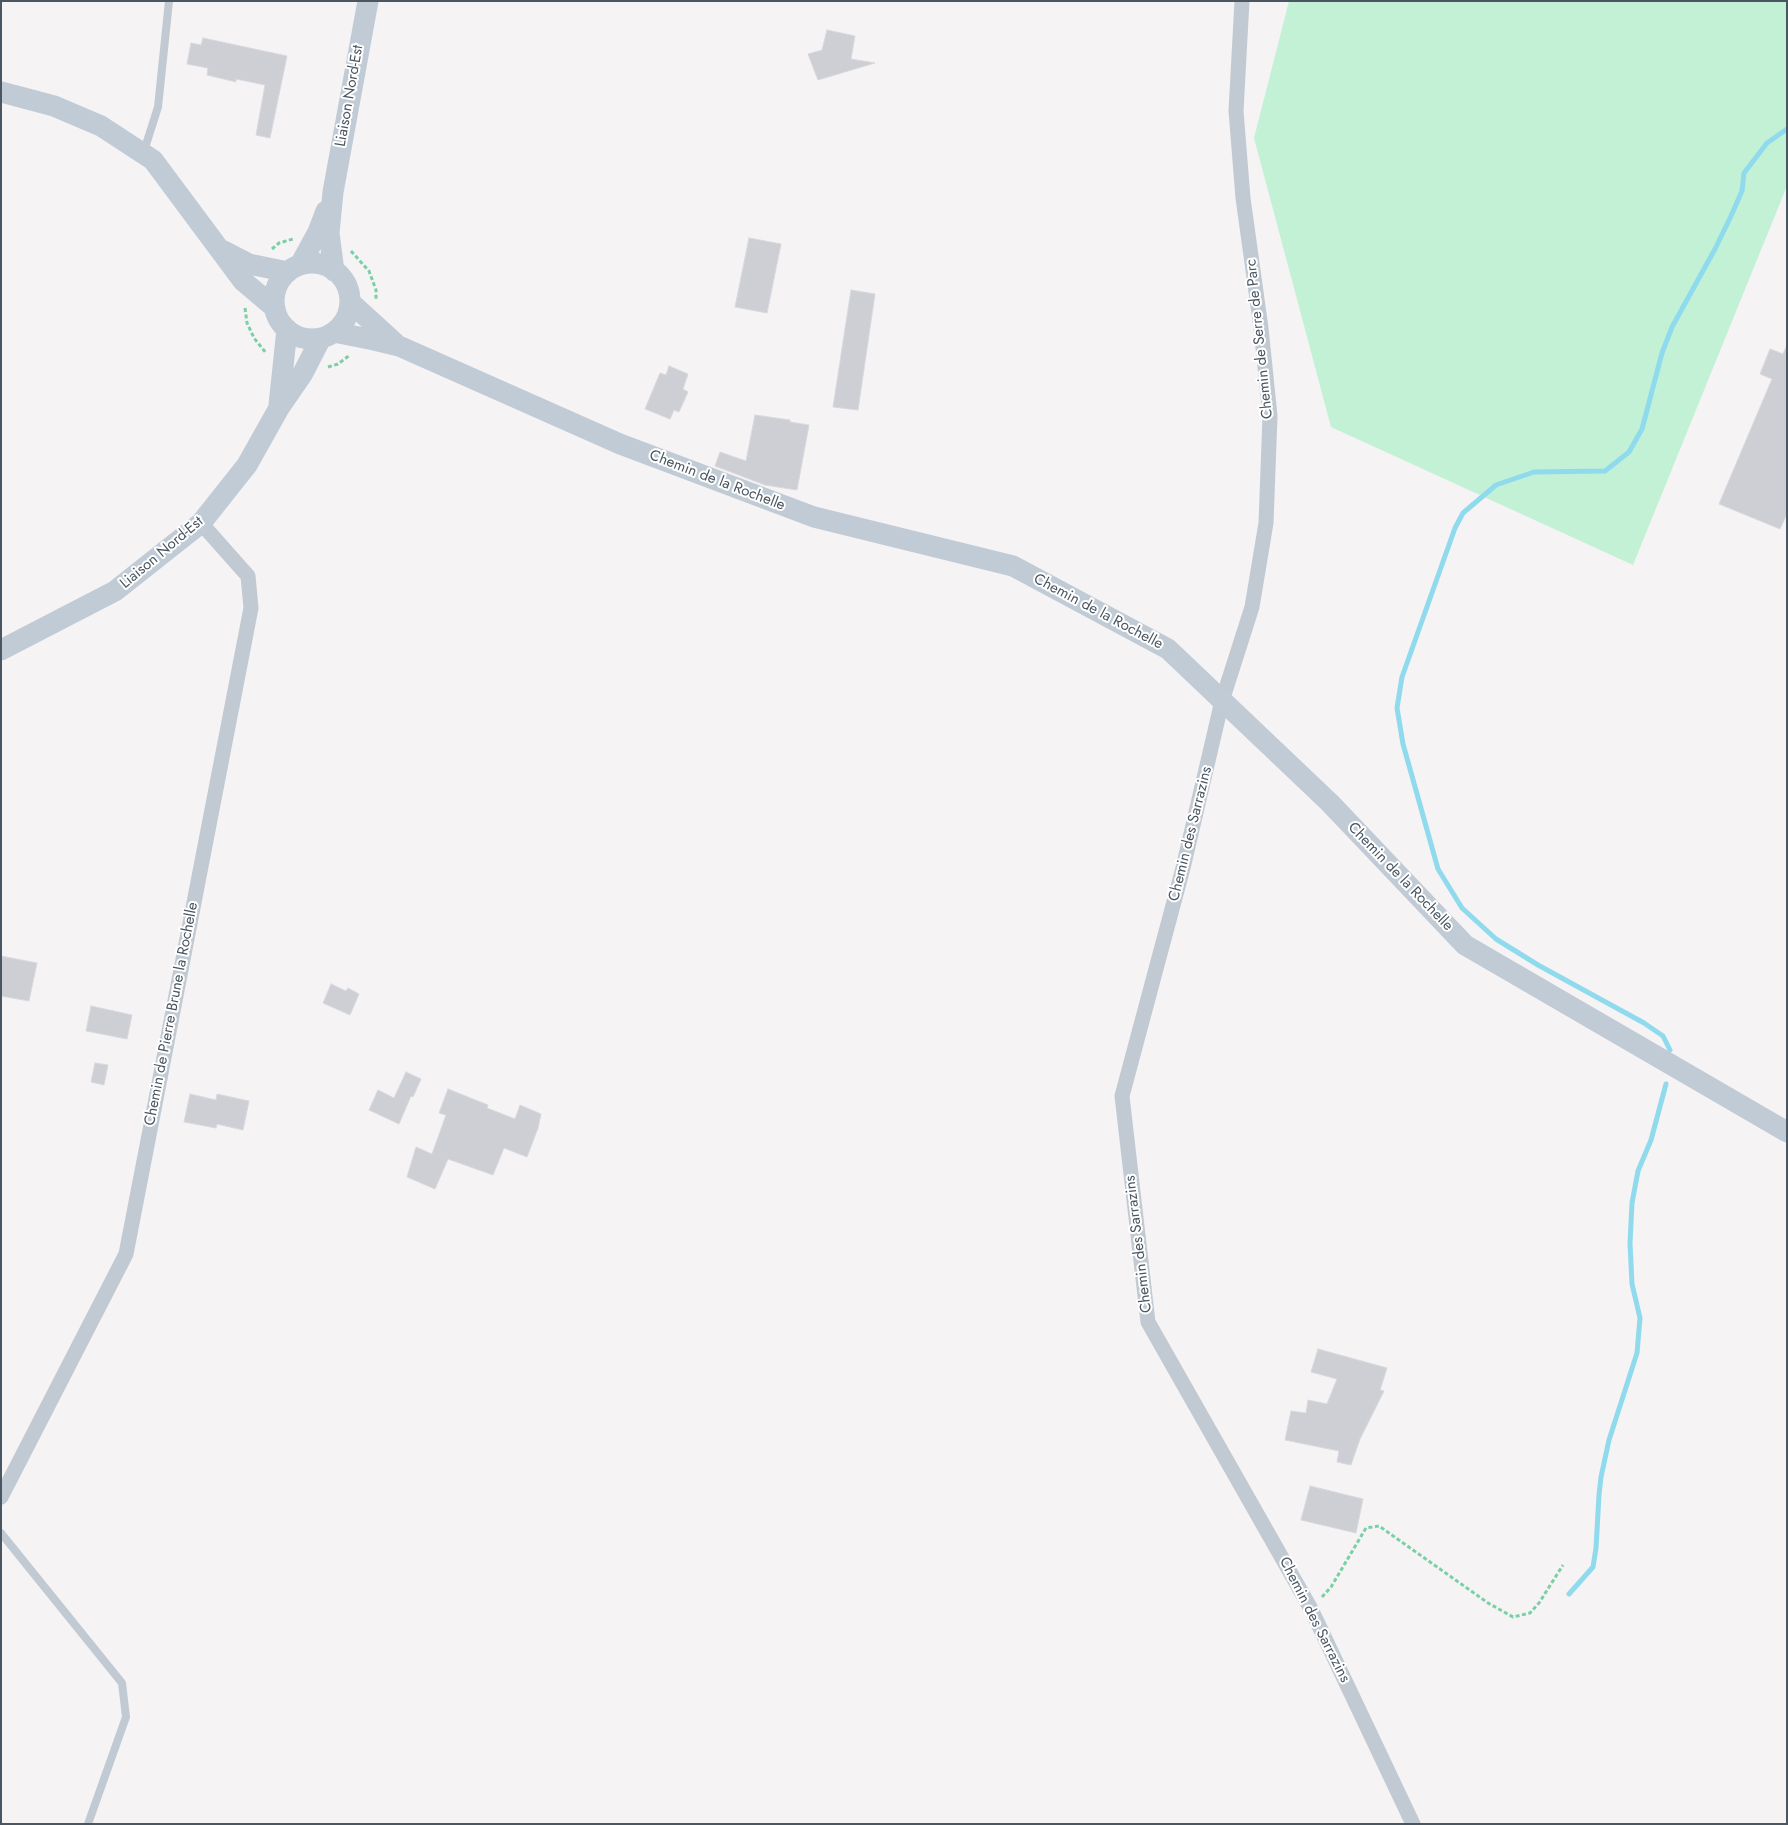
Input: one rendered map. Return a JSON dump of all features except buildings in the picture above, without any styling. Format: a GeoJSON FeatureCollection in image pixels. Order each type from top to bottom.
{"type":"FeatureCollection","features":[{"type":"Feature","properties":{"kind":"street","name":"Liaison Nord-Est"},"geometry":{"type":"LineString","coordinates":[[334,270],[329,233],[333,192],[368,1]]}},
{"type":"Feature","properties":{"kind":"street","name":"Chemin de Serre de Parc"},"geometry":{"type":"LineString","coordinates":[[1222,701],[1252,606],[1266,523],[1270,416],[1261,328],[1243,198],[1236,111],[1242,1]]}},
{"type":"Feature","properties":{"kind":"street"},"geometry":{"type":"LineString","coordinates":[[1,92],[54,106],[101,126],[153,160],[243,281],[275,308]]}},
{"type":"Feature","properties":{"kind":"street","name":"Liaison Nord-Est"},"geometry":{"type":"LineString","coordinates":[[294,268],[318,232],[333,192]]}},
{"type":"Feature","properties":{"kind":"street"},"geometry":{"type":"LineString","coordinates":[[219,248],[249,264],[259,266],[294,268],[318,264],[334,270],[346,284],[350,302],[346,318],[328,335],[303,338],[287,329],[281,323],[275,308],[276,288],[281,279],[294,268]]}},
{"type":"Feature","properties":{"kind":"street","name":"Chemin de la Rochelle"},"geometry":{"type":"LineString","coordinates":[[350,302],[399,346]]}},
{"type":"Feature","properties":{"kind":"street","name":"Liaison Nord-Est"},"geometry":{"type":"LineString","coordinates":[[279,408],[287,329]]}},
{"type":"Feature","properties":{"kind":"street","name":"Liaison Nord-Est"},"geometry":{"type":"LineString","coordinates":[[1,650],[115,591],[201,523],[247,465],[279,408],[328,335]]}},
{"type":"Feature","properties":{"kind":"street","name":"Chemin de la Rochelle"},"geometry":{"type":"LineString","coordinates":[[328,335],[374,340],[399,346],[620,444],[814,517],[1013,566],[1168,650],[1330,804],[1465,945],[1787,1132]]}},
{"type":"Feature","properties":{"kind":"street","name":"Chemin de Pierre Brune la Rochelle"},"geometry":{"type":"LineString","coordinates":[[1,1497],[126,1254],[251,608],[248,576],[201,523]]}},
{"type":"Feature","properties":{"kind":"street","name":"Chemin des Sarrazins"},"geometry":{"type":"LineString","coordinates":[[1222,701],[1183,868],[1122,1096],[1148,1322],[1311,1609],[1413,1824]]}},
{"type":"Feature","properties":{"kind":"lane"},"geometry":{"type":"LineString","coordinates":[[143,153],[158,107],[169,1]]}},
{"type":"Feature","properties":{"kind":"lane"},"geometry":{"type":"LineString","coordinates":[[1,1533],[122,1683],[126,1717],[88,1824]]}},
{"type":"Feature","properties":{"kind":"path"},"geometry":{"type":"LineString","coordinates":[[259,266],[265,255],[279,243],[298,238]]}},
{"type":"Feature","properties":{"kind":"path"},"geometry":{"type":"LineString","coordinates":[[250,287],[244,301],[248,323],[254,338],[266,353]]}},
{"type":"Feature","properties":{"kind":"path"},"geometry":{"type":"LineString","coordinates":[[1311,1609],[1331,1587],[1366,1528],[1379,1526],[1488,1603],[1513,1617],[1530,1613],[1539,1603],[1563,1565]]}},
{"type":"Feature","properties":{"kind":"green space"},"geometry":{"type":"Polygon","coordinates":[[[1289,1],[1787,1],[1787,186],[1633,565],[1331,427],[1254,138],[1289,1]]]}},
{"type":"Feature","properties":{"kind":"waterway"},"geometry":{"type":"LineString","coordinates":[[1670,1050],[1663,1036],[1644,1023],[1538,965],[1496,939],[1462,908],[1438,869],[1403,744],[1397,708],[1402,677],[1455,528],[1463,513],[1496,485],[1534,472],[1605,471],[1629,452],[1642,429],[1662,353],[1672,327],[1731,216],[1742,191],[1744,173],[1767,143],[1787,129]]}},
{"type":"Feature","properties":{"kind":"waterway"},"geometry":{"type":"LineString","coordinates":[[1569,1594],[1593,1567],[1601,1477],[1609,1440],[1637,1353],[1640,1318],[1632,1284],[1630,1243],[1632,1203],[1638,1171],[1651,1140],[1666,1084]]}}]}
